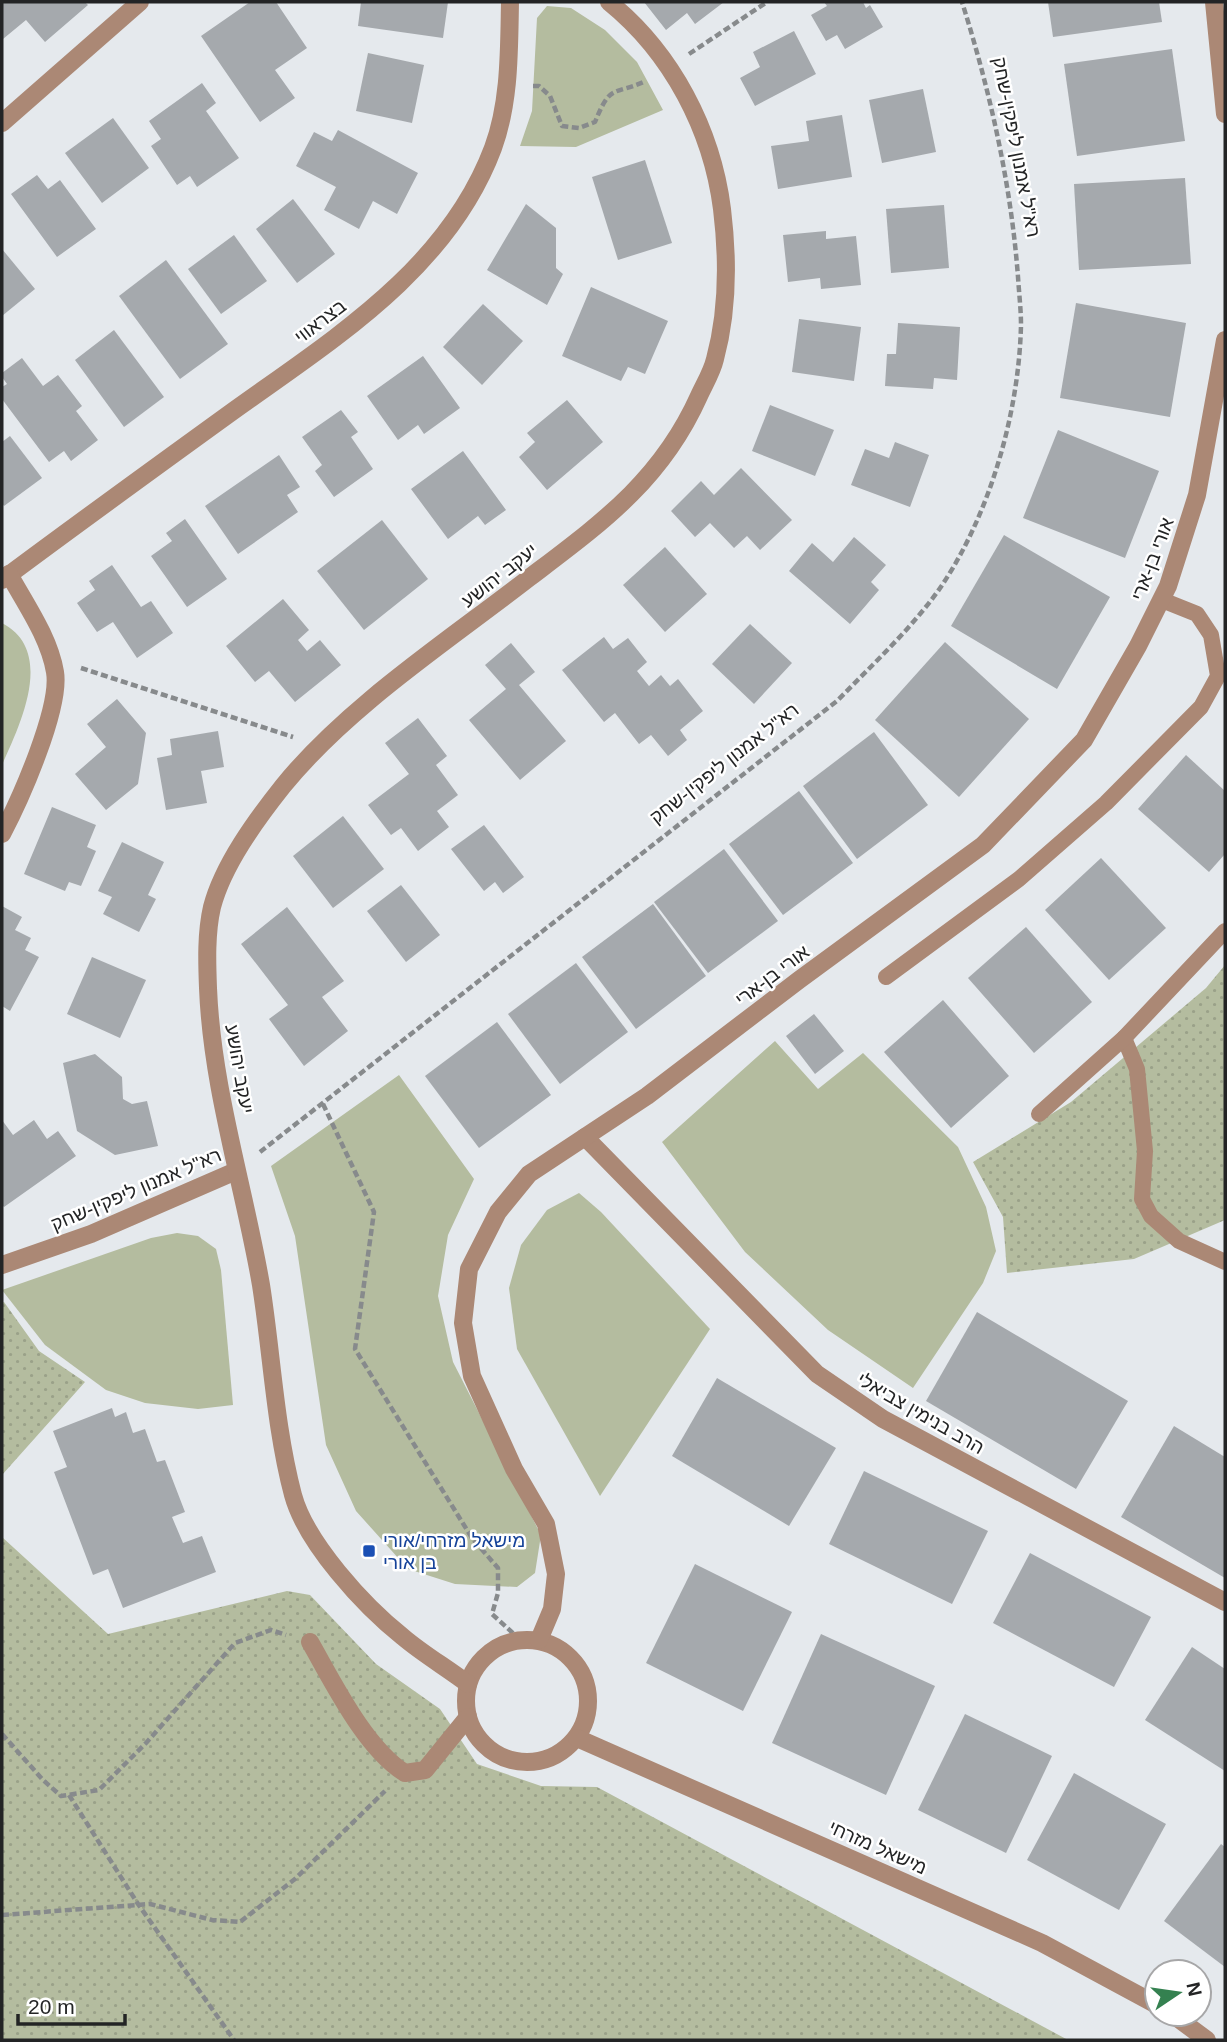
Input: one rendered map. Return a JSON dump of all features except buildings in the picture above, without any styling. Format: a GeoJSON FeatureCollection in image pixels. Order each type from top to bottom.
{"type":"FeatureCollection","features":[{"type":"Feature","properties":{"kind":"street"},"geometry":{"type":"LineString","coordinates":[[2,123],[140,2]]}},
{"type":"Feature","properties":{"kind":"street","name":"בצראווי"},"geometry":{"type":"LineString","coordinates":[[2,834],[17,806],[51,714],[55,674],[46,642],[5,577],[340,333],[406,278],[452,227],[480,179],[494,147],[506,88],[510,2]]}},
{"type":"Feature","properties":{"kind":"street","name":"יעקב יהושע"},"geometry":{"type":"LineString","coordinates":[[468,1684],[402,1636],[359,1595],[314,1540],[294,1499],[278,1412],[257,1262],[236,1171],[210,1027],[207,955],[212,906],[232,860],[263,811],[302,762],[378,694],[608,518],[649,478],[687,424],[715,362],[725,298],[726,244],[719,187],[709,145],[686,97],[656,50],[625,15],[609,2]]}},
{"type":"Feature","properties":{"kind":"street"},"geometry":{"type":"LineString","coordinates":[[1214,2],[1225,114]]}},
{"type":"Feature","properties":{"kind":"street","name":"אורי בן-ארי"},"geometry":{"type":"LineString","coordinates":[[539,1640],[552,1609],[556,1574],[547,1524],[514,1469],[471,1376],[463,1324],[469,1269],[498,1212],[529,1174],[647,1096],[983,845],[1084,740],[1168,586],[1198,495],[1225,340]]}},
{"type":"Feature","properties":{"kind":"street","name":"הרב בנימין צביאלי"},"geometry":{"type":"LineString","coordinates":[[584,1137],[817,1374],[883,1419],[1225,1602]]}},
{"type":"Feature","properties":{"kind":"street","name":"רא\"ל אמנון ליפקין-שחק"},"geometry":{"type":"LineString","coordinates":[[2,1265],[91,1234],[236,1171]]}},
{"type":"Feature","properties":{"kind":"street"},"geometry":{"type":"LineString","coordinates":[[520,1640],[539,1640],[565,1652],[579,1668],[588,1690],[588,1712],[577,1738],[558,1755],[537,1762],[520,1763],[489,1750],[475,1734],[467,1717],[468,1684],[480,1662],[500,1646],[520,1640]]}},
{"type":"Feature","properties":{"kind":"street"},"geometry":{"type":"LineString","coordinates":[[310,1642],[349,1709],[393,1765],[405,1773],[425,1769],[467,1717]]}},
{"type":"Feature","properties":{"kind":"street","name":"מישאל מזרחי"},"geometry":{"type":"LineString","coordinates":[[577,1738],[1042,1943],[1143,1997]]}},
{"type":"Feature","properties":{"kind":"street"},"geometry":{"type":"LineString","coordinates":[[1191,2028],[1207,2040]]}},
{"type":"Feature","properties":{"kind":"lane"},"geometry":{"type":"LineString","coordinates":[[886,977],[1019,879],[1106,803],[1200,707],[1218,676],[1211,635],[1197,614],[1162,600]]}},
{"type":"Feature","properties":{"kind":"lane"},"geometry":{"type":"LineString","coordinates":[[1039,1114],[1124,1038],[1225,931]]}},
{"type":"Feature","properties":{"kind":"lane"},"geometry":{"type":"LineString","coordinates":[[1124,1038],[1137,1069],[1144,1151],[1142,1199],[1151,1216],[1179,1241],[1225,1262]]}},
{"type":"Feature","properties":{"kind":"path"},"geometry":{"type":"LineString","coordinates":[[506,88],[539,86],[550,96],[562,126],[579,128],[595,122],[604,97],[617,90],[643,83],[766,2]]}},
{"type":"Feature","properties":{"kind":"path","name":"רא\"ל אמנון ליפקין-שחק"},"geometry":{"type":"LineString","coordinates":[[236,1171],[837,701],[898,639],[937,591],[964,548],[991,485],[1012,408],[1021,325],[1015,242],[1001,153],[977,49],[962,2]]}},
{"type":"Feature","properties":{"kind":"path"},"geometry":{"type":"LineString","coordinates":[[51,658],[320,746]]}},
{"type":"Feature","properties":{"kind":"path"},"geometry":{"type":"LineString","coordinates":[[323,1104],[374,1212],[355,1349],[472,1538],[498,1568],[498,1593],[492,1614],[520,1640]]}},
{"type":"Feature","properties":{"kind":"path"},"geometry":{"type":"LineString","coordinates":[[2,1734],[61,1796],[99,1790],[146,1743],[235,1643],[271,1630],[310,1642]]}},
{"type":"Feature","properties":{"kind":"path"},"geometry":{"type":"LineString","coordinates":[[2,1915],[150,1903],[212,1920],[240,1922],[295,1879],[405,1773]]}},
{"type":"Feature","properties":{"kind":"path"},"geometry":{"type":"LineString","coordinates":[[69,1795],[138,1904],[234,2040]]}},
{"type":"Feature","properties":{"kind":"green space"},"geometry":{"type":"Polygon","coordinates":[[[547,6],[571,8],[605,30],[637,62],[663,110],[576,147],[520,146],[532,111],[537,18],[547,6]]]}},
{"type":"Feature","properties":{"kind":"green space"},"geometry":{"type":"Polygon","coordinates":[[[2,623],[18,636],[27,651],[30,670],[24,710],[2,765],[2,623]]]}},
{"type":"Feature","properties":{"kind":"green space"},"geometry":{"type":"Polygon","coordinates":[[[1225,965],[1225,1220],[1134,1259],[1007,1273],[1003,1217],[973,1162],[1071,1102],[1206,988],[1225,965]]]}},
{"type":"Feature","properties":{"kind":"green space"},"geometry":{"type":"Polygon","coordinates":[[[775,1041],[818,1089],[863,1053],[958,1147],[986,1207],[996,1251],[983,1283],[913,1388],[828,1330],[745,1252],[662,1142],[775,1041]]]}},
{"type":"Feature","properties":{"kind":"green space"},"geometry":{"type":"Polygon","coordinates":[[[399,1075],[474,1179],[448,1235],[438,1296],[453,1362],[541,1535],[535,1573],[517,1587],[455,1584],[408,1569],[356,1511],[326,1445],[295,1236],[271,1166],[399,1075]]]}},
{"type":"Feature","properties":{"kind":"green space"},"geometry":{"type":"Polygon","coordinates":[[[579,1193],[601,1212],[710,1329],[600,1496],[517,1349],[509,1288],[521,1245],[547,1210],[579,1193]]]}},
{"type":"Feature","properties":{"kind":"green space"},"geometry":{"type":"Polygon","coordinates":[[[177,1233],[198,1236],[216,1249],[221,1270],[233,1405],[198,1409],[145,1403],[106,1390],[45,1345],[2,1290],[151,1238],[177,1233]]]}},
{"type":"Feature","properties":{"kind":"green space"},"geometry":{"type":"Polygon","coordinates":[[[4,1302],[39,1351],[85,1382],[2,1475],[2,1303],[4,1302]]]}},
{"type":"Feature","properties":{"kind":"green space"},"geometry":{"type":"Polygon","coordinates":[[[2,1537],[108,1634],[287,1591],[310,1595],[376,1664],[440,1709],[477,1764],[541,1786],[597,1787],[1068,2040],[2,2040],[2,1537]]]}},
{"type":"Feature","properties":{"kind":"place","name":"מישאל מזרחי/אורי בן אורי"},"geometry":{"type":"Point","coordinates":[369,1551]}}]}
